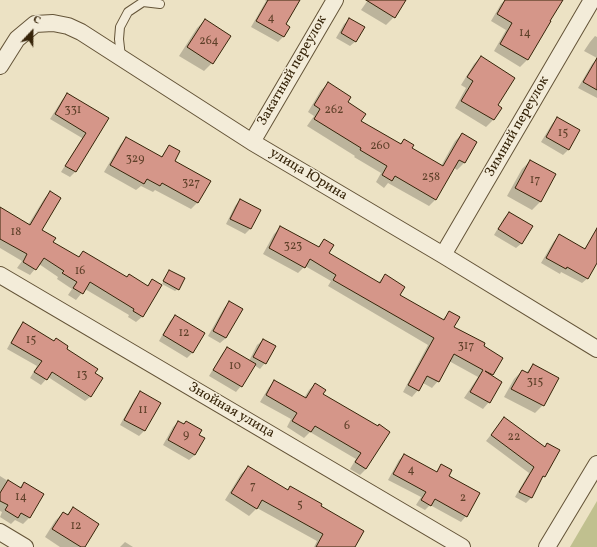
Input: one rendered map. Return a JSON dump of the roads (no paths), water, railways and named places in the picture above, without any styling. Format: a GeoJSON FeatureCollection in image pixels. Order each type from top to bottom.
{"type":"FeatureCollection","features":[{"type":"Feature","properties":{"kind":"street","name":"Закатный переулок"},"geometry":{"type":"LineString","coordinates":[[252,142],[335,0]]}},
{"type":"Feature","properties":{"kind":"street","name":"Зимний переулок"},"geometry":{"type":"LineString","coordinates":[[444,255],[592,0]]}},
{"type":"Feature","properties":{"kind":"street","name":"улица Юрина"},"geometry":{"type":"LineString","coordinates":[[0,66],[17,38],[35,24],[53,23],[68,26],[81,32],[252,142],[444,255],[597,349]]}},
{"type":"Feature","properties":{"kind":"street","name":"Знойная улица"},"geometry":{"type":"LineString","coordinates":[[0,275],[462,547]]}},
{"type":"Feature","properties":{"kind":"street"},"geometry":{"type":"LineString","coordinates":[[547,547],[597,464]]}},
{"type":"Feature","properties":{"kind":"street"},"geometry":{"type":"LineString","coordinates":[[0,532],[25,547]]}},
{"type":"Feature","properties":{"kind":"lane"},"geometry":{"type":"LineString","coordinates":[[121,58],[119,39],[120,27],[128,12],[143,2],[160,4]]}}]}
